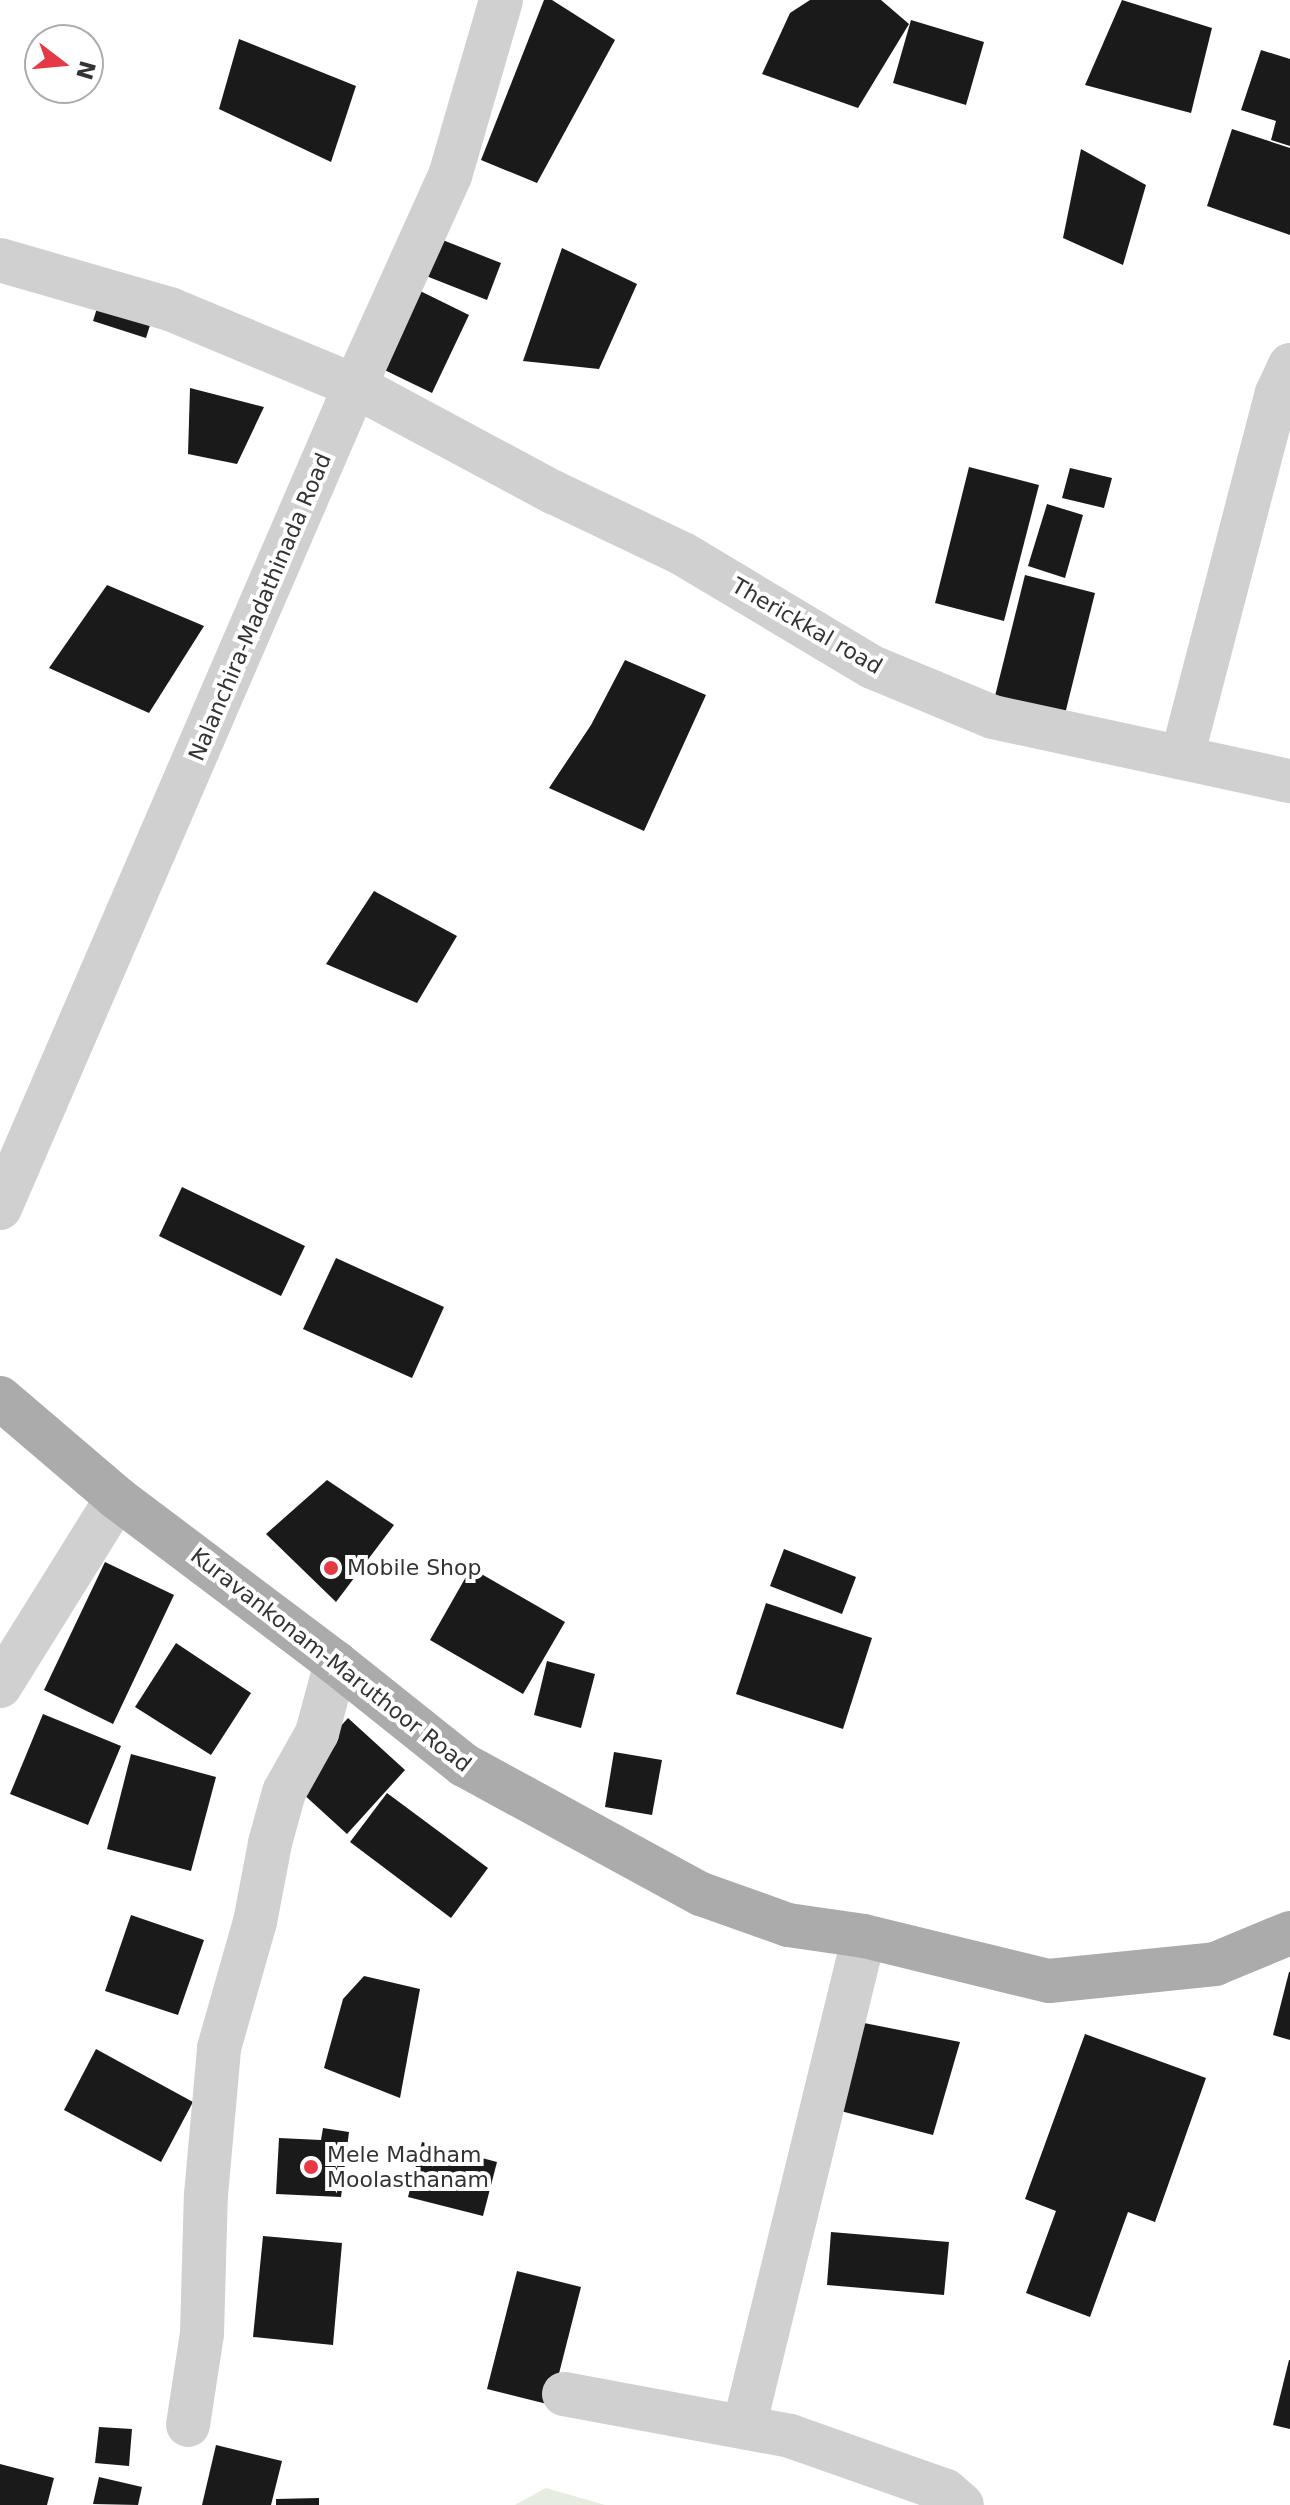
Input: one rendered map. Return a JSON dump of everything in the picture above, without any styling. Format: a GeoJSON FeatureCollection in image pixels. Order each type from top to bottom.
{"type":"FeatureCollection","features":[{"type":"Feature","properties":{"kind":"main road","name":"Kuravankonam-Maruthoor Road"},"geometry":{"type":"LineString","coordinates":[[0,1398],[117,1498],[336,1663],[464,1765],[701,1894],[788,1925],[864,1936],[1049,1981],[1215,1964],[1290,1933]]}},
{"type":"Feature","properties":{"kind":"street","name":"Nalanchira-Madathinada Road"},"geometry":{"type":"LineString","coordinates":[[0,1208],[355,386],[450,176],[501,0]]}},
{"type":"Feature","properties":{"kind":"street","name":"Therickkal road"},"geometry":{"type":"LineString","coordinates":[[0,260],[170,309],[355,386],[553,492],[683,554],[872,667],[993,717],[1069,736],[1290,781]]}},
{"type":"Feature","properties":{"kind":"street"},"geometry":{"type":"LineString","coordinates":[[1182,757],[1277,393],[1290,365]]}},
{"type":"Feature","properties":{"kind":"street"},"geometry":{"type":"LineString","coordinates":[[0,1686],[117,1498]]}},
{"type":"Feature","properties":{"kind":"street"},"geometry":{"type":"LineString","coordinates":[[188,2425],[202,2334],[206,2195],[219,2048],[255,1922],[270,1843],[284,1792],[317,1733],[336,1663]]}},
{"type":"Feature","properties":{"kind":"street"},"geometry":{"type":"LineString","coordinates":[[744,2427],[864,1936]]}},
{"type":"Feature","properties":{"kind":"street"},"geometry":{"type":"LineString","coordinates":[[564,2394],[790,2436],[946,2491],[962,2505]]}},
{"type":"Feature","properties":{"kind":"shaded area"},"geometry":{"type":"Polygon","coordinates":[[[546,2488],[605,2505],[515,2505],[546,2488]]]}},
{"type":"Feature","properties":{"kind":"building"},"geometry":{"type":"Polygon","coordinates":[[[544,0],[552,0],[615,40],[537,183],[481,160],[544,0]]]}},
{"type":"Feature","properties":{"kind":"building"},"geometry":{"type":"Polygon","coordinates":[[[810,0],[881,0],[909,24],[858,108],[762,74],[790,13],[810,0]]]}},
{"type":"Feature","properties":{"kind":"building"},"geometry":{"type":"Polygon","coordinates":[[[1122,0],[1212,28],[1191,113],[1085,85],[1122,0]]]}},
{"type":"Feature","properties":{"kind":"building"},"geometry":{"type":"Polygon","coordinates":[[[911,20],[984,42],[966,105],[893,83],[911,20]]]}},
{"type":"Feature","properties":{"kind":"building"},"geometry":{"type":"Polygon","coordinates":[[[239,39],[356,86],[331,162],[219,109],[239,39]]]}},
{"type":"Feature","properties":{"kind":"building"},"geometry":{"type":"Polygon","coordinates":[[[1261,50],[1290,59],[1290,146],[1271,140],[1276,121],[1241,110],[1261,50]]]}},
{"type":"Feature","properties":{"kind":"building"},"geometry":{"type":"Polygon","coordinates":[[[1232,129],[1290,148],[1290,235],[1207,206],[1232,129]]]}},
{"type":"Feature","properties":{"kind":"building"},"geometry":{"type":"Polygon","coordinates":[[[1081,149],[1146,185],[1123,265],[1063,238],[1081,149]]]}},
{"type":"Feature","properties":{"kind":"building"},"geometry":{"type":"Polygon","coordinates":[[[430,235],[501,263],[487,300],[416,272],[430,235]]]}},
{"type":"Feature","properties":{"kind":"building"},"geometry":{"type":"Polygon","coordinates":[[[562,248],[637,284],[599,369],[523,361],[562,248]]]}},
{"type":"Feature","properties":{"kind":"building"},"geometry":{"type":"Polygon","coordinates":[[[408,285],[469,315],[432,393],[370,363],[408,285]]]}},
{"type":"Feature","properties":{"kind":"building"},"geometry":{"type":"Polygon","coordinates":[[[103,289],[156,306],[146,338],[93,321],[103,289]]]}},
{"type":"Feature","properties":{"kind":"building"},"geometry":{"type":"Polygon","coordinates":[[[190,388],[264,407],[237,464],[188,454],[190,388]]]}},
{"type":"Feature","properties":{"kind":"building"},"geometry":{"type":"Polygon","coordinates":[[[969,467],[1039,485],[1004,621],[935,603],[969,467]]]}},
{"type":"Feature","properties":{"kind":"building"},"geometry":{"type":"Polygon","coordinates":[[[1070,468],[1112,478],[1104,508],[1062,498],[1070,468]]]}},
{"type":"Feature","properties":{"kind":"building"},"geometry":{"type":"Polygon","coordinates":[[[1047,504],[1083,515],[1065,578],[1028,566],[1047,504]]]}},
{"type":"Feature","properties":{"kind":"building"},"geometry":{"type":"Polygon","coordinates":[[[1025,575],[1095,593],[1064,718],[994,700],[1025,575]]]}},
{"type":"Feature","properties":{"kind":"building"},"geometry":{"type":"Polygon","coordinates":[[[107,585],[204,626],[149,713],[49,668],[107,585]]]}},
{"type":"Feature","properties":{"kind":"building"},"geometry":{"type":"Polygon","coordinates":[[[625,660],[706,695],[644,831],[549,788],[591,725],[625,660]]]}},
{"type":"Feature","properties":{"kind":"building"},"geometry":{"type":"Polygon","coordinates":[[[374,891],[457,936],[417,1003],[326,964],[374,891]]]}},
{"type":"Feature","properties":{"kind":"building"},"geometry":{"type":"Polygon","coordinates":[[[182,1187],[305,1246],[281,1296],[159,1236],[182,1187]]]}},
{"type":"Feature","properties":{"kind":"building"},"geometry":{"type":"Polygon","coordinates":[[[336,1258],[444,1307],[412,1378],[303,1329],[336,1258]]]}},
{"type":"Feature","properties":{"kind":"building","name":"Mobile Shop"},"geometry":{"type":"Polygon","coordinates":[[[327,1480],[394,1525],[336,1602],[266,1534],[327,1480]]]}},
{"type":"Feature","properties":{"kind":"building"},"geometry":{"type":"Polygon","coordinates":[[[784,1549],[856,1577],[842,1614],[770,1586],[784,1549]]]}},
{"type":"Feature","properties":{"kind":"building"},"geometry":{"type":"Polygon","coordinates":[[[105,1562],[174,1595],[113,1724],[44,1690],[105,1562]]]}},
{"type":"Feature","properties":{"kind":"building"},"geometry":{"type":"Polygon","coordinates":[[[471,1568],[565,1622],[523,1694],[430,1640],[471,1568]]]}},
{"type":"Feature","properties":{"kind":"building"},"geometry":{"type":"Polygon","coordinates":[[[766,1603],[872,1638],[843,1729],[736,1694],[766,1603]]]}},
{"type":"Feature","properties":{"kind":"building"},"geometry":{"type":"Polygon","coordinates":[[[176,1643],[251,1693],[211,1755],[135,1707],[176,1643]]]}},
{"type":"Feature","properties":{"kind":"building"},"geometry":{"type":"Polygon","coordinates":[[[547,1661],[595,1674],[581,1728],[534,1715],[547,1661]]]}},
{"type":"Feature","properties":{"kind":"building"},"geometry":{"type":"Polygon","coordinates":[[[43,1714],[121,1746],[88,1825],[10,1794],[43,1714]]]}},
{"type":"Feature","properties":{"kind":"building"},"geometry":{"type":"Polygon","coordinates":[[[348,1718],[405,1770],[347,1834],[290,1782],[348,1718]]]}},
{"type":"Feature","properties":{"kind":"building"},"geometry":{"type":"Polygon","coordinates":[[[614,1752],[662,1760],[652,1815],[605,1807],[614,1752]]]}},
{"type":"Feature","properties":{"kind":"building"},"geometry":{"type":"Polygon","coordinates":[[[131,1754],[216,1777],[191,1871],[107,1849],[131,1754]]]}},
{"type":"Feature","properties":{"kind":"building"},"geometry":{"type":"Polygon","coordinates":[[[387,1793],[488,1868],[451,1918],[350,1842],[387,1793]]]}},
{"type":"Feature","properties":{"kind":"building"},"geometry":{"type":"Polygon","coordinates":[[[131,1915],[204,1940],[178,2015],[105,1991],[131,1915]]]}},
{"type":"Feature","properties":{"kind":"building"},"geometry":{"type":"Polygon","coordinates":[[[1290,1972],[1290,2040],[1273,2035],[1290,1972]]]}},
{"type":"Feature","properties":{"kind":"building"},"geometry":{"type":"Polygon","coordinates":[[[364,1976],[420,1989],[400,2098],[324,2068],[343,1999],[364,1976]]]}},
{"type":"Feature","properties":{"kind":"building"},"geometry":{"type":"Polygon","coordinates":[[[854,2021],[960,2042],[933,2135],[829,2108],[854,2021]]]}},
{"type":"Feature","properties":{"kind":"building"},"geometry":{"type":"Polygon","coordinates":[[[1085,2034],[1206,2078],[1155,2222],[1128,2212],[1090,2317],[1026,2293],[1056,2211],[1025,2199],[1085,2034]]]}},
{"type":"Feature","properties":{"kind":"building"},"geometry":{"type":"Polygon","coordinates":[[[96,2049],[193,2102],[161,2162],[64,2110],[96,2049]]]}},
{"type":"Feature","properties":{"kind":"building","name":"Mele Madham Moolasthanam"},"geometry":{"type":"Polygon","coordinates":[[[323,2128],[349,2132],[341,2197],[276,2194],[279,2138],[321,2140],[323,2128]]]}},
{"type":"Feature","properties":{"kind":"building"},"geometry":{"type":"Polygon","coordinates":[[[422,2142],[497,2162],[483,2216],[408,2197],[422,2142]]]}},
{"type":"Feature","properties":{"kind":"building"},"geometry":{"type":"Polygon","coordinates":[[[831,2232],[949,2242],[944,2295],[827,2285],[831,2232]]]}},
{"type":"Feature","properties":{"kind":"building"},"geometry":{"type":"Polygon","coordinates":[[[263,2236],[342,2243],[333,2345],[253,2337],[263,2236]]]}},
{"type":"Feature","properties":{"kind":"building"},"geometry":{"type":"Polygon","coordinates":[[[517,2271],[581,2287],[551,2405],[487,2389],[517,2271]]]}},
{"type":"Feature","properties":{"kind":"building"},"geometry":{"type":"Polygon","coordinates":[[[1290,2360],[1290,2429],[1273,2425],[1290,2360]]]}},
{"type":"Feature","properties":{"kind":"building"},"geometry":{"type":"Polygon","coordinates":[[[99,2427],[132,2429],[129,2466],[95,2463],[99,2427]]]}},
{"type":"Feature","properties":{"kind":"building"},"geometry":{"type":"Polygon","coordinates":[[[216,2445],[282,2461],[271,2505],[202,2505],[216,2445]]]}},
{"type":"Feature","properties":{"kind":"building"},"geometry":{"type":"Polygon","coordinates":[[[0,2464],[54,2478],[47,2505],[0,2505],[0,2464]]]}},
{"type":"Feature","properties":{"kind":"building"},"geometry":{"type":"Polygon","coordinates":[[[99,2477],[142,2487],[138,2505],[93,2504],[99,2477]]]}},
{"type":"Feature","properties":{"kind":"building"},"geometry":{"type":"Polygon","coordinates":[[[319,2498],[319,2505],[276,2505],[276,2499],[319,2498]]]}},
{"type":"Feature","properties":{"kind":"place","name":"Mobile Shop"},"geometry":{"type":"Point","coordinates":[331,1568]}},
{"type":"Feature","properties":{"kind":"place","name":"Mele Madham Moolasthanam"},"geometry":{"type":"Point","coordinates":[311,2167]}}]}
